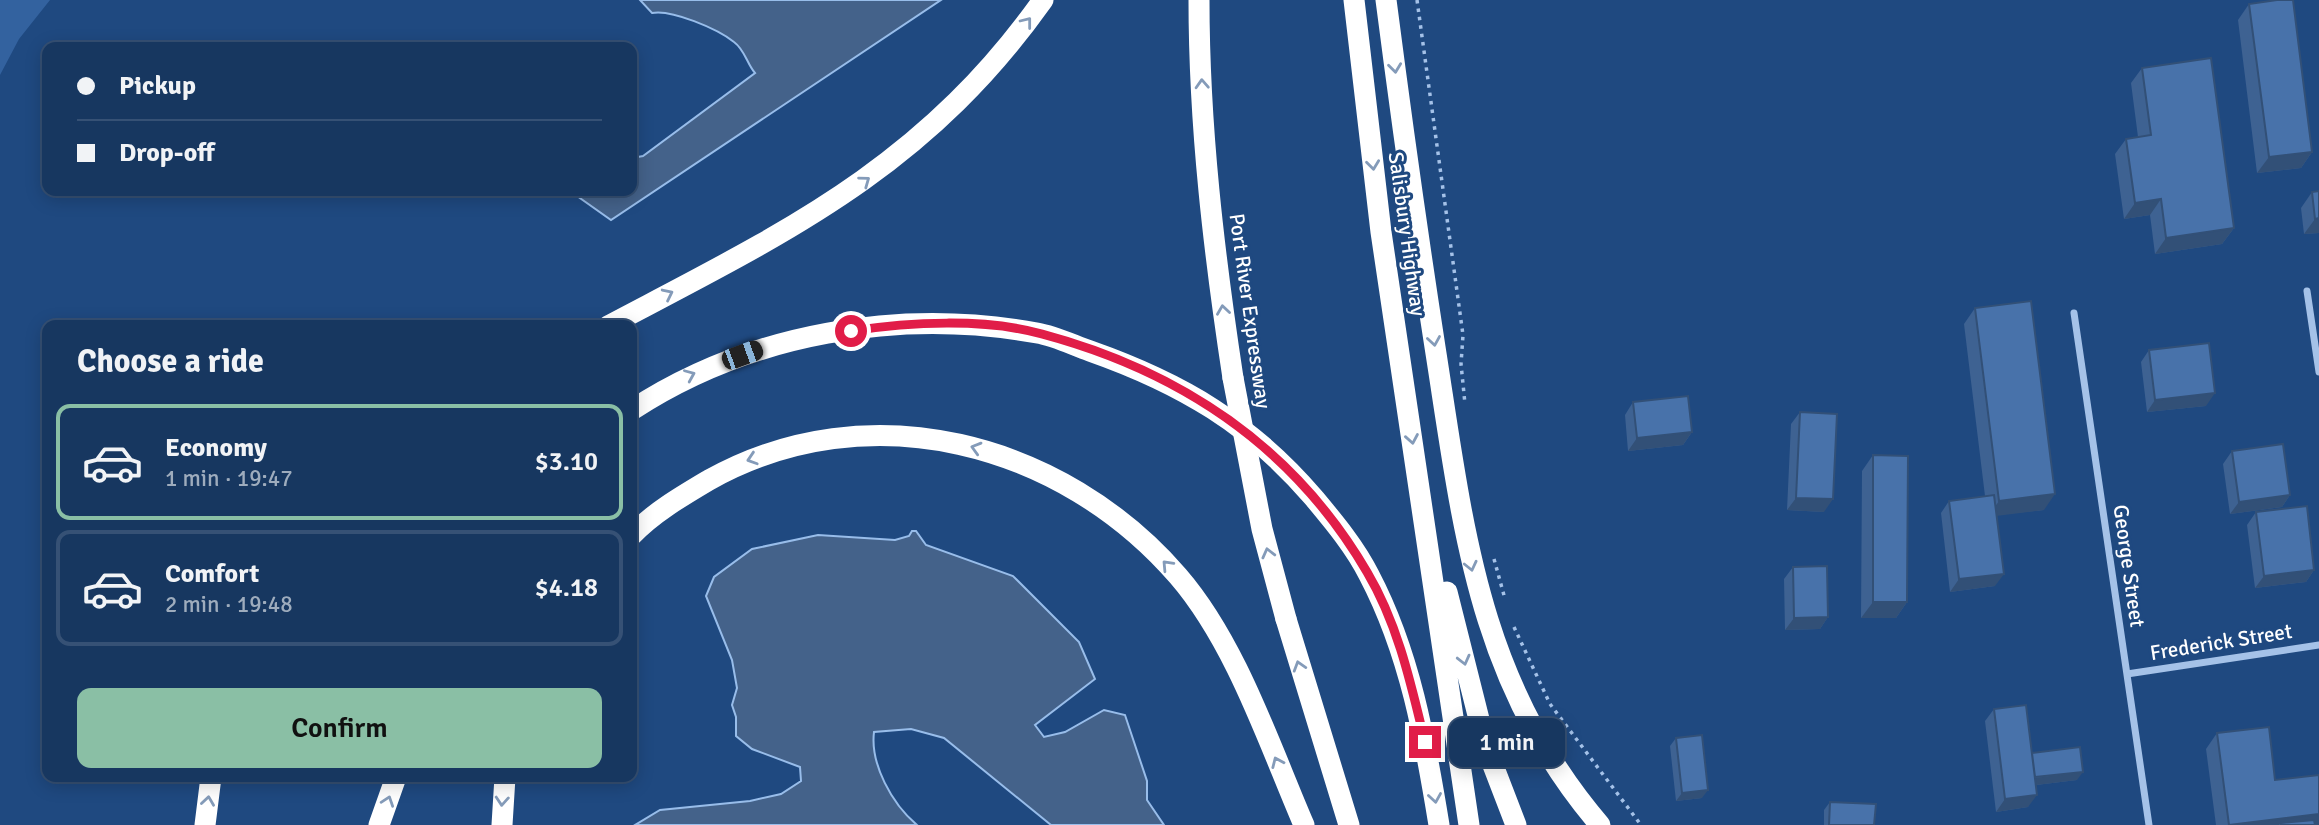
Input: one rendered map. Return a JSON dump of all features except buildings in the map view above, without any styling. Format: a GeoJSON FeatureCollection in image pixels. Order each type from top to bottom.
{"type":"FeatureCollection","features":[{"type":"Feature","properties":{"kind":"highway"},"geometry":{"type":"LineString","coordinates":[[619,320],[766,243],[880,170],[965,95],[1043,0]]}},
{"type":"Feature","properties":{"kind":"highway","name":"Port River Expressway"},"geometry":{"type":"LineString","coordinates":[[1199,0],[1206,153],[1217,269],[1233,378],[1262,529],[1286,619],[1349,825]]}},
{"type":"Feature","properties":{"kind":"highway","name":"Salisbury Highway"},"geometry":{"type":"LineString","coordinates":[[1354,0],[1381,232],[1418,474]]}},
{"type":"Feature","properties":{"kind":"highway"},"geometry":{"type":"LineString","coordinates":[[1386,0],[1405,151],[1471,566],[1492,638],[1514,692],[1537,737],[1575,796],[1600,825]]}},
{"type":"Feature","properties":{"kind":"highway"},"geometry":{"type":"LineString","coordinates":[[637,407],[677,381],[762,347],[870,328],[961,323],[1040,333],[1147,371],[1236,422],[1286,466],[1338,527],[1368,573],[1402,650],[1425,742],[1439,825]]}},
{"type":"Feature","properties":{"kind":"highway"},"geometry":{"type":"LineString","coordinates":[[637,532],[686,493],[740,463],[787,448],[846,438],[903,437],[957,443],[1037,469],[1061,480],[1103,506],[1144,539],[1179,577],[1205,612],[1228,655],[1304,825]]}},
{"type":"Feature","properties":{"kind":"highway"},"geometry":{"type":"LineString","coordinates":[[1418,474],[1469,825]]}},
{"type":"Feature","properties":{"kind":"highway"},"geometry":{"type":"LineString","coordinates":[[1418,474],[1486,747],[1516,825]]}},
{"type":"Feature","properties":{"kind":"highway"},"geometry":{"type":"LineString","coordinates":[[205,825],[210,782]]}},
{"type":"Feature","properties":{"kind":"highway"},"geometry":{"type":"LineString","coordinates":[[379,825],[394,782]]}},
{"type":"Feature","properties":{"kind":"highway"},"geometry":{"type":"LineString","coordinates":[[502,825],[505,782]]}},
{"type":"Feature","properties":{"kind":"street"},"geometry":{"type":"LineString","coordinates":[[2307,290],[2319,372]]}},
{"type":"Feature","properties":{"kind":"street","name":"George Street"},"geometry":{"type":"LineString","coordinates":[[2074,313],[2150,825]]}},
{"type":"Feature","properties":{"kind":"street","name":"Frederick Street"},"geometry":{"type":"LineString","coordinates":[[2127,674],[2319,645]]}},
{"type":"Feature","properties":{"kind":"path"},"geometry":{"type":"LineString","coordinates":[[1417,0],[1461,321],[1461,364],[1466,411]]}},
{"type":"Feature","properties":{"kind":"path"},"geometry":{"type":"LineString","coordinates":[[1491,546],[1507,610]]}},
{"type":"Feature","properties":{"kind":"path"},"geometry":{"type":"LineString","coordinates":[[1512,622],[1525,657],[1550,704],[1641,825]]}},
{"type":"Feature","properties":{"kind":"shaded area"},"geometry":{"type":"Polygon","coordinates":[[[0,0],[50,0],[19,39],[0,75],[0,0]]]}},
{"type":"Feature","properties":{"kind":"shaded area"},"geometry":{"type":"Polygon","coordinates":[[[640,0],[941,0],[611,220],[577,196],[637,196],[637,157],[643,156],[755,73],[741,49],[727,37],[682,17],[652,13],[640,0]]]}},
{"type":"Feature","properties":{"kind":"shaded area"},"geometry":{"type":"Polygon","coordinates":[[[912,531],[916,531],[926,545],[1013,576],[1079,642],[1095,679],[1035,725],[1044,737],[1065,732],[1104,710],[1125,715],[1147,781],[1147,800],[1164,825],[1051,825],[944,738],[911,729],[874,732],[874,744],[879,770],[891,795],[917,825],[635,825],[660,810],[750,801],[781,794],[801,781],[800,767],[752,749],[736,736],[736,717],[732,705],[737,688],[732,660],[706,596],[714,577],[752,549],[818,535],[895,540],[909,536],[912,531]]]}},
{"type":"Feature","properties":{"kind":"route"},"geometry":{"type":"LineString","coordinates":[[851,331],[961,323],[1040,333],[1147,371],[1236,422],[1286,466],[1338,527],[1368,573],[1402,650],[1425,742]]}}]}
